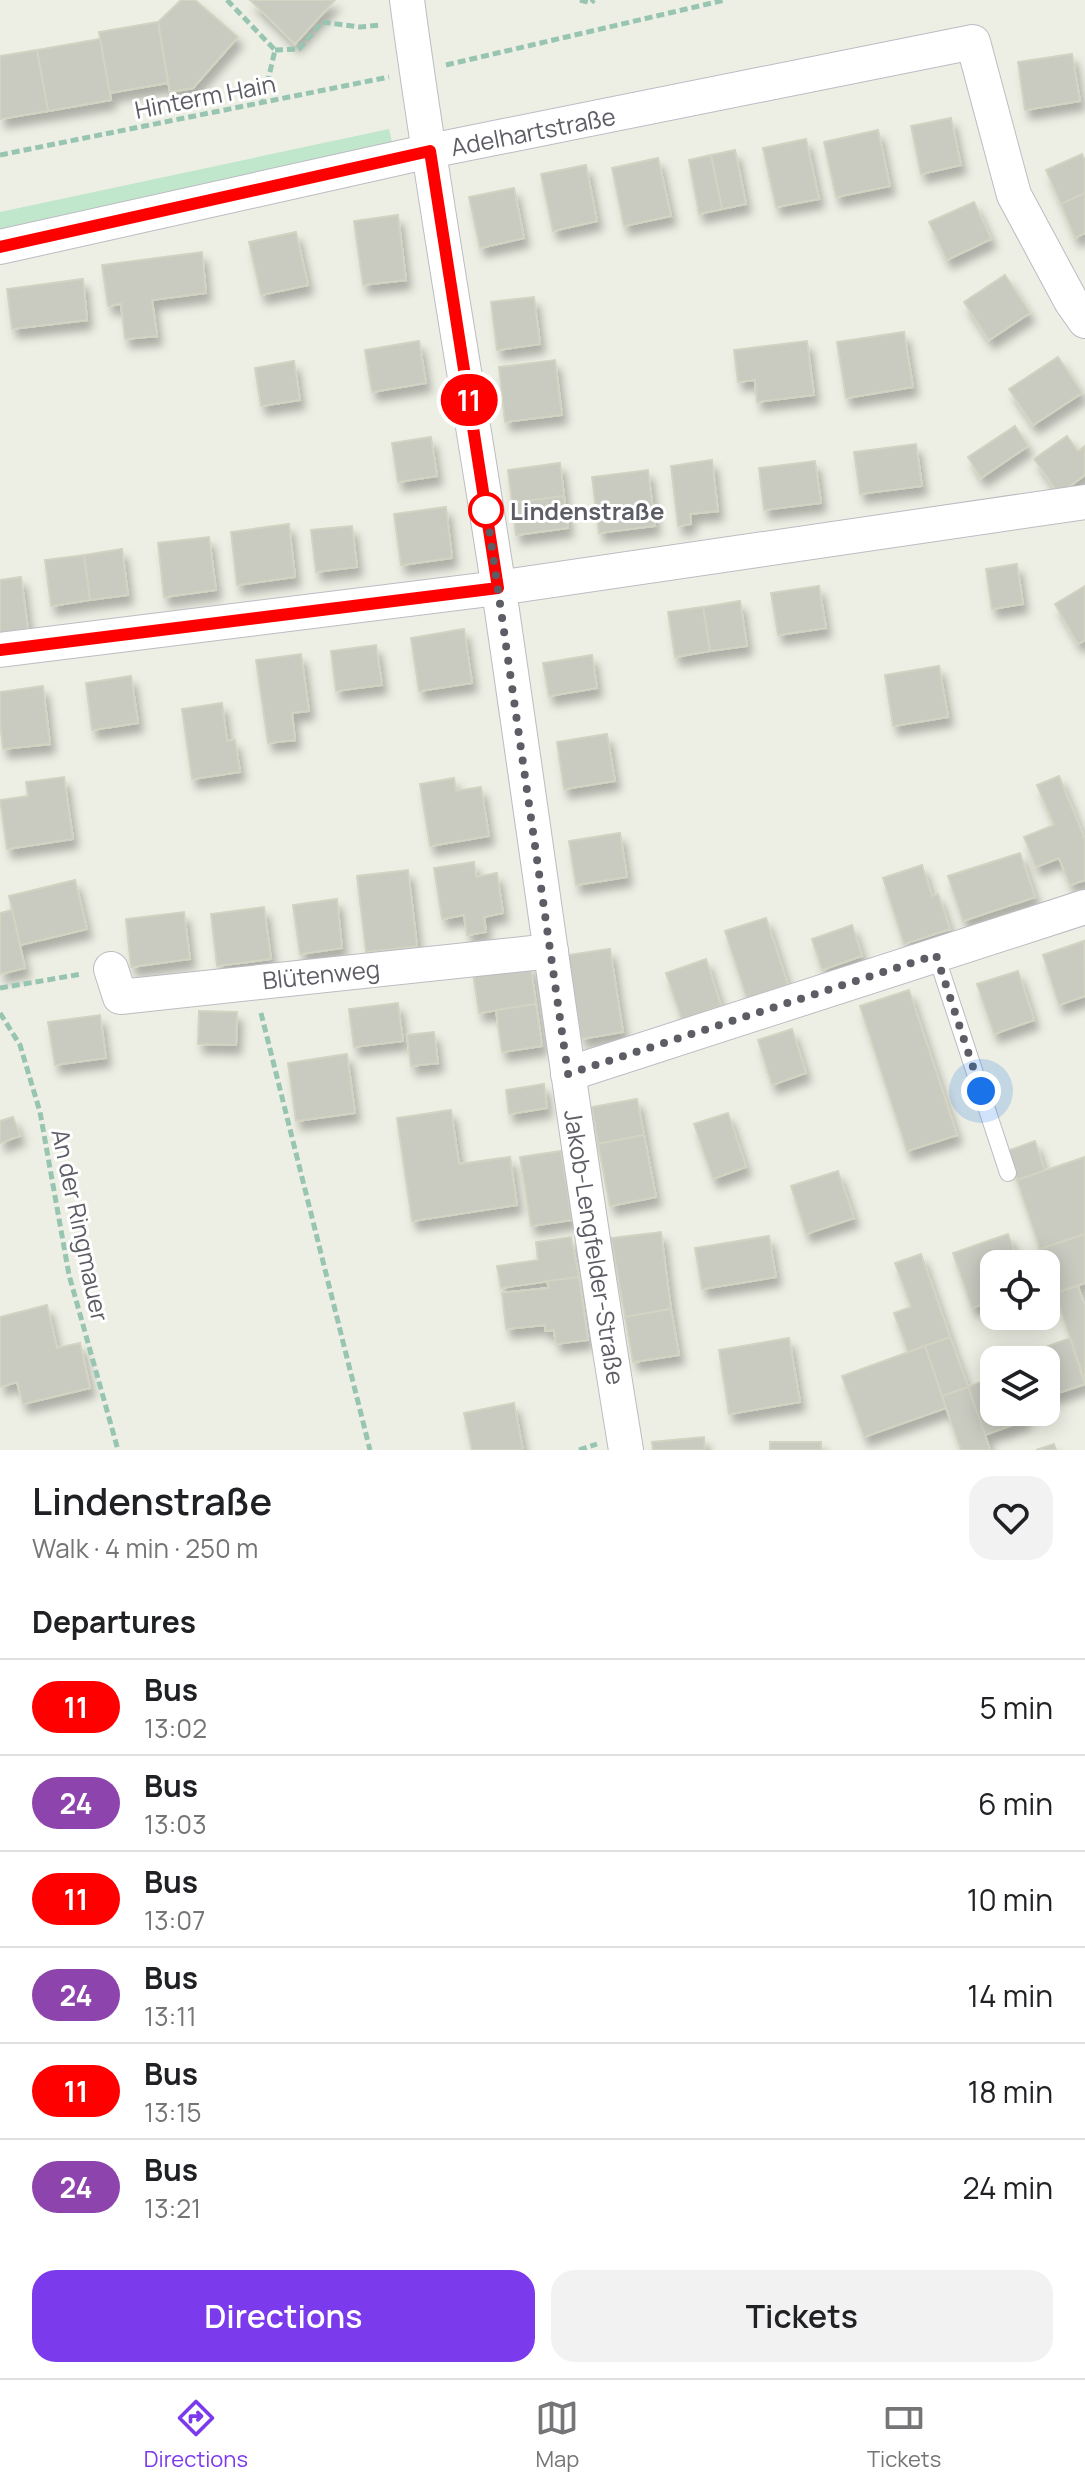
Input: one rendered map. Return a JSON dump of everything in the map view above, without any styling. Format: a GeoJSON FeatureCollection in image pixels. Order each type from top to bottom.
{"type":"FeatureCollection","features":[{"type":"Feature","properties":{"kind":"street","name":"Jakob-Lengfelder-Straße"},"geometry":{"type":"LineString","coordinates":[[409,11],[626,1450]]}},
{"type":"Feature","properties":{"kind":"street","name":"Adelhartstraße"},"geometry":{"type":"LineString","coordinates":[[0,247],[430,151],[973,42],[1014,195],[1080,303]]}},
{"type":"Feature","properties":{"kind":"street"},"geometry":{"type":"LineString","coordinates":[[0,650],[498,588],[1085,502]]}},
{"type":"Feature","properties":{"kind":"street"},"geometry":{"type":"LineString","coordinates":[[568,1074],[1085,907]]}},
{"type":"Feature","properties":{"kind":"street","name":"Blütenweg"},"geometry":{"type":"LineString","coordinates":[[111,969],[120,997],[551,951]]}},
{"type":"Feature","properties":{"kind":"lane"},"geometry":{"type":"LineString","coordinates":[[936,955],[1008,1173]]}},
{"type":"Feature","properties":{"kind":"path"},"geometry":{"type":"LineString","coordinates":[[227,0],[275,50],[299,49],[322,22],[360,27],[409,11]]}},
{"type":"Feature","properties":{"kind":"path"},"geometry":{"type":"LineString","coordinates":[[580,0],[591,3],[594,0]]}},
{"type":"Feature","properties":{"kind":"path","name":"Hinterm Hain"},"geometry":{"type":"LineString","coordinates":[[0,155],[417,71],[725,0]]}},
{"type":"Feature","properties":{"kind":"path"},"geometry":{"type":"LineString","coordinates":[[263,102],[275,50]]}},
{"type":"Feature","properties":{"kind":"path"},"geometry":{"type":"LineString","coordinates":[[0,988],[111,969]]}},
{"type":"Feature","properties":{"kind":"path"},"geometry":{"type":"LineString","coordinates":[[253,981],[370,1450]]}},
{"type":"Feature","properties":{"kind":"path","name":"An der Ringmauer"},"geometry":{"type":"LineString","coordinates":[[0,1013],[20,1045],[40,1112],[69,1275],[118,1450]]}},
{"type":"Feature","properties":{"kind":"green space"},"geometry":{"type":"Polygon","coordinates":[[[389,129],[394,151],[0,238],[0,212],[389,129]]]}},
{"type":"Feature","properties":{"kind":"building"},"geometry":{"type":"Polygon","coordinates":[[[181,0],[195,0],[238,37],[193,88],[170,92],[158,22],[181,0]]]}},
{"type":"Feature","properties":{"kind":"building"},"geometry":{"type":"Polygon","coordinates":[[[250,0],[335,0],[295,44],[250,0]]]}},
{"type":"Feature","properties":{"kind":"building"},"geometry":{"type":"Polygon","coordinates":[[[158,22],[168,83],[109,93],[99,32],[158,22]]]}},
{"type":"Feature","properties":{"kind":"building"},"geometry":{"type":"Polygon","coordinates":[[[100,39],[111,100],[48,111],[37,50],[100,39]]]}},
{"type":"Feature","properties":{"kind":"building"},"geometry":{"type":"Polygon","coordinates":[[[37,50],[48,111],[0,119],[0,56],[37,50]]]}},
{"type":"Feature","properties":{"kind":"building"},"geometry":{"type":"Polygon","coordinates":[[[1072,54],[1080,101],[1025,110],[1018,62],[1072,54]]]}},
{"type":"Feature","properties":{"kind":"building"},"geometry":{"type":"Polygon","coordinates":[[[951,118],[961,165],[921,174],[911,126],[951,118]]]}},
{"type":"Feature","properties":{"kind":"building"},"geometry":{"type":"Polygon","coordinates":[[[878,130],[890,186],[836,197],[824,142],[878,130]]]}},
{"type":"Feature","properties":{"kind":"building"},"geometry":{"type":"Polygon","coordinates":[[[806,139],[819,199],[776,207],[763,148],[806,139]]]}},
{"type":"Feature","properties":{"kind":"building"},"geometry":{"type":"Polygon","coordinates":[[[735,150],[746,204],[722,209],[711,155],[735,150]]]}},
{"type":"Feature","properties":{"kind":"building"},"geometry":{"type":"Polygon","coordinates":[[[1082,154],[1085,161],[1085,193],[1061,204],[1046,170],[1082,154]]]}},
{"type":"Feature","properties":{"kind":"building"},"geometry":{"type":"Polygon","coordinates":[[[711,155],[722,209],[699,214],[689,160],[711,155]]]}},
{"type":"Feature","properties":{"kind":"building"},"geometry":{"type":"Polygon","coordinates":[[[658,158],[671,216],[624,226],[612,168],[658,158]]]}},
{"type":"Feature","properties":{"kind":"building"},"geometry":{"type":"Polygon","coordinates":[[[586,165],[597,221],[553,231],[541,174],[586,165]]]}},
{"type":"Feature","properties":{"kind":"building"},"geometry":{"type":"Polygon","coordinates":[[[514,188],[524,238],[480,248],[469,197],[514,188]]]}},
{"type":"Feature","properties":{"kind":"building"},"geometry":{"type":"Polygon","coordinates":[[[1085,193],[1085,233],[1075,238],[1061,204],[1085,193]]]}},
{"type":"Feature","properties":{"kind":"building"},"geometry":{"type":"Polygon","coordinates":[[[974,202],[991,239],[947,260],[929,222],[974,202]]]}},
{"type":"Feature","properties":{"kind":"building"},"geometry":{"type":"Polygon","coordinates":[[[398,215],[406,280],[363,285],[354,221],[398,215]]]}},
{"type":"Feature","properties":{"kind":"building"},"geometry":{"type":"Polygon","coordinates":[[[296,232],[308,285],[261,295],[249,242],[296,232]]]}},
{"type":"Feature","properties":{"kind":"building"},"geometry":{"type":"Polygon","coordinates":[[[202,252],[206,293],[152,300],[157,336],[125,339],[121,304],[108,306],[102,265],[202,252]]]}},
{"type":"Feature","properties":{"kind":"building"},"geometry":{"type":"Polygon","coordinates":[[[1005,275],[1030,313],[989,340],[964,302],[1005,275]]]}},
{"type":"Feature","properties":{"kind":"building"},"geometry":{"type":"Polygon","coordinates":[[[83,279],[87,320],[12,329],[7,289],[83,279]]]}},
{"type":"Feature","properties":{"kind":"building"},"geometry":{"type":"Polygon","coordinates":[[[534,297],[540,344],[497,350],[491,302],[534,297]]]}},
{"type":"Feature","properties":{"kind":"building"},"geometry":{"type":"Polygon","coordinates":[[[904,332],[913,387],[846,398],[837,342],[904,332]]]}},
{"type":"Feature","properties":{"kind":"building"},"geometry":{"type":"Polygon","coordinates":[[[419,341],[426,383],[372,392],[365,350],[419,341]]]}},
{"type":"Feature","properties":{"kind":"building"},"geometry":{"type":"Polygon","coordinates":[[[807,341],[814,395],[757,402],[755,380],[738,382],[734,350],[807,341]]]}},
{"type":"Feature","properties":{"kind":"building"},"geometry":{"type":"Polygon","coordinates":[[[1058,357],[1082,393],[1033,425],[1009,389],[1058,357]]]}},
{"type":"Feature","properties":{"kind":"building"},"geometry":{"type":"Polygon","coordinates":[[[555,360],[562,415],[505,422],[499,367],[555,360]]]}},
{"type":"Feature","properties":{"kind":"building"},"geometry":{"type":"Polygon","coordinates":[[[294,361],[300,400],[261,406],[255,368],[294,361]]]}},
{"type":"Feature","properties":{"kind":"building"},"geometry":{"type":"Polygon","coordinates":[[[1015,426],[1028,446],[981,478],[968,457],[1015,426]]]}},
{"type":"Feature","properties":{"kind":"building"},"geometry":{"type":"Polygon","coordinates":[[[1067,436],[1078,451],[1085,446],[1085,475],[1059,494],[1034,459],[1067,436]]]}},
{"type":"Feature","properties":{"kind":"building"},"geometry":{"type":"Polygon","coordinates":[[[431,437],[437,476],[398,482],[392,443],[431,437]]]}},
{"type":"Feature","properties":{"kind":"building"},"geometry":{"type":"Polygon","coordinates":[[[916,444],[922,486],[860,494],[854,452],[916,444]]]}},
{"type":"Feature","properties":{"kind":"building"},"geometry":{"type":"Polygon","coordinates":[[[712,460],[718,511],[690,514],[691,524],[678,526],[671,466],[712,460]]]}},
{"type":"Feature","properties":{"kind":"building"},"geometry":{"type":"Polygon","coordinates":[[[815,461],[821,503],[764,510],[759,468],[815,461]]]}},
{"type":"Feature","properties":{"kind":"building"},"geometry":{"type":"Polygon","coordinates":[[[560,463],[564,496],[512,503],[508,470],[560,463]]]}},
{"type":"Feature","properties":{"kind":"building"},"geometry":{"type":"Polygon","coordinates":[[[648,470],[655,526],[599,533],[592,477],[648,470]]]}},
{"type":"Feature","properties":{"kind":"building"},"geometry":{"type":"Polygon","coordinates":[[[564,496],[568,528],[516,535],[512,503],[564,496]]]}},
{"type":"Feature","properties":{"kind":"building"},"geometry":{"type":"Polygon","coordinates":[[[446,507],[452,558],[401,565],[394,514],[446,507]]]}},
{"type":"Feature","properties":{"kind":"building"},"geometry":{"type":"Polygon","coordinates":[[[289,524],[295,577],[237,585],[231,532],[289,524]]]}},
{"type":"Feature","properties":{"kind":"building"},"geometry":{"type":"Polygon","coordinates":[[[352,526],[357,567],[316,572],[311,530],[352,526]]]}},
{"type":"Feature","properties":{"kind":"building"},"geometry":{"type":"Polygon","coordinates":[[[209,537],[216,590],[164,597],[158,543],[209,537]]]}},
{"type":"Feature","properties":{"kind":"building"},"geometry":{"type":"Polygon","coordinates":[[[122,549],[128,595],[90,600],[84,555],[122,549]]]}},
{"type":"Feature","properties":{"kind":"building"},"geometry":{"type":"Polygon","coordinates":[[[84,555],[90,600],[51,606],[45,560],[84,555]]]}},
{"type":"Feature","properties":{"kind":"building"},"geometry":{"type":"Polygon","coordinates":[[[1017,564],[1023,604],[992,609],[986,569],[1017,564]]]}},
{"type":"Feature","properties":{"kind":"building"},"geometry":{"type":"Polygon","coordinates":[[[21,577],[28,629],[0,633],[0,580],[21,577]]]}},
{"type":"Feature","properties":{"kind":"building"},"geometry":{"type":"Polygon","coordinates":[[[819,586],[826,628],[778,635],[771,593],[819,586]]]}},
{"type":"Feature","properties":{"kind":"building"},"geometry":{"type":"Polygon","coordinates":[[[1085,586],[1085,640],[1078,644],[1055,604],[1085,586]]]}},
{"type":"Feature","properties":{"kind":"building"},"geometry":{"type":"Polygon","coordinates":[[[740,601],[747,646],[710,651],[703,607],[740,601]]]}},
{"type":"Feature","properties":{"kind":"building"},"geometry":{"type":"Polygon","coordinates":[[[703,607],[710,651],[675,657],[668,612],[703,607]]]}},
{"type":"Feature","properties":{"kind":"building"},"geometry":{"type":"Polygon","coordinates":[[[464,629],[472,683],[419,691],[411,638],[464,629]]]}},
{"type":"Feature","properties":{"kind":"building"},"geometry":{"type":"Polygon","coordinates":[[[376,645],[382,685],[336,691],[331,651],[376,645]]]}},
{"type":"Feature","properties":{"kind":"building"},"geometry":{"type":"Polygon","coordinates":[[[301,654],[309,711],[292,713],[295,740],[268,743],[256,660],[301,654]]]}},
{"type":"Feature","properties":{"kind":"building"},"geometry":{"type":"Polygon","coordinates":[[[592,655],[597,688],[549,696],[543,663],[592,655]]]}},
{"type":"Feature","properties":{"kind":"building"},"geometry":{"type":"Polygon","coordinates":[[[939,666],[948,717],[893,726],[885,675],[939,666]]]}},
{"type":"Feature","properties":{"kind":"building"},"geometry":{"type":"Polygon","coordinates":[[[131,676],[138,723],[92,730],[86,683],[131,676]]]}},
{"type":"Feature","properties":{"kind":"building"},"geometry":{"type":"Polygon","coordinates":[[[43,686],[50,744],[3,749],[0,692],[43,686]]]}},
{"type":"Feature","properties":{"kind":"building"},"geometry":{"type":"Polygon","coordinates":[[[222,703],[227,741],[235,740],[240,772],[192,779],[182,709],[222,703]]]}},
{"type":"Feature","properties":{"kind":"building"},"geometry":{"type":"Polygon","coordinates":[[[607,734],[615,781],[564,789],[557,742],[607,734]]]}},
{"type":"Feature","properties":{"kind":"building"},"geometry":{"type":"Polygon","coordinates":[[[1059,776],[1085,840],[1085,880],[1070,885],[1059,858],[1036,867],[1024,837],[1054,825],[1037,785],[1059,776]]]}},
{"type":"Feature","properties":{"kind":"building"},"geometry":{"type":"Polygon","coordinates":[[[64,777],[73,839],[7,849],[0,800],[28,796],[26,782],[64,777]]]}},
{"type":"Feature","properties":{"kind":"building"},"geometry":{"type":"Polygon","coordinates":[[[454,778],[456,791],[481,787],[489,836],[430,846],[420,784],[454,778]]]}},
{"type":"Feature","properties":{"kind":"building"},"geometry":{"type":"Polygon","coordinates":[[[620,833],[627,877],[576,885],[569,841],[620,833]]]}},
{"type":"Feature","properties":{"kind":"building"},"geometry":{"type":"Polygon","coordinates":[[[1020,853],[1035,897],[963,921],[948,876],[1020,853]]]}},
{"type":"Feature","properties":{"kind":"building"},"geometry":{"type":"Polygon","coordinates":[[[474,862],[476,877],[497,873],[503,913],[484,917],[486,932],[467,935],[464,915],[442,919],[434,868],[474,862]]]}},
{"type":"Feature","properties":{"kind":"building"},"geometry":{"type":"Polygon","coordinates":[[[922,865],[932,896],[938,894],[950,929],[904,944],[883,878],[922,865]]]}},
{"type":"Feature","properties":{"kind":"building"},"geometry":{"type":"Polygon","coordinates":[[[408,870],[417,946],[366,952],[357,876],[408,870]]]}},
{"type":"Feature","properties":{"kind":"building"},"geometry":{"type":"Polygon","coordinates":[[[75,880],[87,929],[20,945],[9,896],[75,880]]]}},
{"type":"Feature","properties":{"kind":"building"},"geometry":{"type":"Polygon","coordinates":[[[337,899],[342,948],[300,954],[293,905],[337,899]]]}},
{"type":"Feature","properties":{"kind":"building"},"geometry":{"type":"Polygon","coordinates":[[[264,907],[271,959],[217,966],[211,914],[264,907]]]}},
{"type":"Feature","properties":{"kind":"building"},"geometry":{"type":"Polygon","coordinates":[[[12,910],[25,968],[0,974],[0,913],[12,910]]]}},
{"type":"Feature","properties":{"kind":"building"},"geometry":{"type":"Polygon","coordinates":[[[184,912],[190,959],[131,967],[126,919],[184,912]]]}},
{"type":"Feature","properties":{"kind":"building"},"geometry":{"type":"Polygon","coordinates":[[[766,918],[788,985],[747,999],[725,931],[766,918]]]}},
{"type":"Feature","properties":{"kind":"building"},"geometry":{"type":"Polygon","coordinates":[[[852,925],[862,956],[822,970],[812,939],[852,925]]]}},
{"type":"Feature","properties":{"kind":"building"},"geometry":{"type":"Polygon","coordinates":[[[1084,941],[1085,996],[1059,1005],[1043,955],[1084,941]]]}},
{"type":"Feature","properties":{"kind":"building"},"geometry":{"type":"Polygon","coordinates":[[[610,949],[623,1032],[581,1039],[568,955],[610,949]]]}},
{"type":"Feature","properties":{"kind":"building"},"geometry":{"type":"Polygon","coordinates":[[[706,959],[721,1006],[682,1020],[666,973],[706,959]]]}},
{"type":"Feature","properties":{"kind":"building"},"geometry":{"type":"Polygon","coordinates":[[[530,964],[536,1004],[479,1013],[473,973],[530,964]]]}},
{"type":"Feature","properties":{"kind":"building"},"geometry":{"type":"Polygon","coordinates":[[[1018,971],[1034,1020],[994,1034],[977,984],[1018,971]]]}},
{"type":"Feature","properties":{"kind":"building"},"geometry":{"type":"Polygon","coordinates":[[[909,990],[957,1135],[907,1151],[860,1006],[909,990]]]}},
{"type":"Feature","properties":{"kind":"building"},"geometry":{"type":"Polygon","coordinates":[[[398,1003],[403,1041],[354,1047],[349,1009],[398,1003]]]}},
{"type":"Feature","properties":{"kind":"building"},"geometry":{"type":"Polygon","coordinates":[[[536,1004],[542,1046],[502,1052],[496,1010],[536,1004]]]}},
{"type":"Feature","properties":{"kind":"building"},"geometry":{"type":"Polygon","coordinates":[[[199,1011],[237,1012],[236,1045],[198,1044],[199,1011]]]}},
{"type":"Feature","properties":{"kind":"building"},"geometry":{"type":"Polygon","coordinates":[[[100,1015],[106,1058],[55,1065],[48,1022],[100,1015]]]}},
{"type":"Feature","properties":{"kind":"building"},"geometry":{"type":"Polygon","coordinates":[[[792,1029],[806,1073],[772,1085],[758,1040],[792,1029]]]}},
{"type":"Feature","properties":{"kind":"building"},"geometry":{"type":"Polygon","coordinates":[[[434,1032],[438,1063],[411,1066],[407,1035],[434,1032]]]}},
{"type":"Feature","properties":{"kind":"building"},"geometry":{"type":"Polygon","coordinates":[[[347,1054],[355,1113],[296,1121],[288,1063],[347,1054]]]}},
{"type":"Feature","properties":{"kind":"building"},"geometry":{"type":"Polygon","coordinates":[[[544,1084],[547,1108],[509,1114],[506,1090],[544,1084]]]}},
{"type":"Feature","properties":{"kind":"building"},"geometry":{"type":"Polygon","coordinates":[[[637,1099],[644,1135],[598,1144],[592,1107],[637,1099]]]}},
{"type":"Feature","properties":{"kind":"building"},"geometry":{"type":"Polygon","coordinates":[[[451,1110],[459,1164],[510,1157],[517,1205],[412,1221],[397,1118],[451,1110]]]}},
{"type":"Feature","properties":{"kind":"building"},"geometry":{"type":"Polygon","coordinates":[[[728,1113],[746,1167],[713,1179],[694,1124],[728,1113]]]}},
{"type":"Feature","properties":{"kind":"building"},"geometry":{"type":"Polygon","coordinates":[[[13,1117],[20,1136],[0,1143],[0,1121],[13,1117]]]}},
{"type":"Feature","properties":{"kind":"building"},"geometry":{"type":"Polygon","coordinates":[[[644,1135],[656,1197],[610,1206],[598,1144],[644,1135]]]}},
{"type":"Feature","properties":{"kind":"building"},"geometry":{"type":"Polygon","coordinates":[[[1035,1141],[1045,1171],[1017,1180],[1007,1151],[1035,1141]]]}},
{"type":"Feature","properties":{"kind":"building"},"geometry":{"type":"Polygon","coordinates":[[[561,1151],[572,1220],[531,1226],[520,1157],[561,1151]]]}},
{"type":"Feature","properties":{"kind":"building"},"geometry":{"type":"Polygon","coordinates":[[[1085,1157],[1085,1234],[1040,1249],[1017,1180],[1085,1157]]]}},
{"type":"Feature","properties":{"kind":"building"},"geometry":{"type":"Polygon","coordinates":[[[838,1171],[854,1218],[806,1234],[791,1186],[838,1171]]]}},
{"type":"Feature","properties":{"kind":"building"},"geometry":{"type":"Polygon","coordinates":[[[661,1232],[671,1309],[625,1317],[611,1238],[661,1232]]]}},
{"type":"Feature","properties":{"kind":"building"},"geometry":{"type":"Polygon","coordinates":[[[1008,1234],[1014,1250],[980,1250],[980,1305],[972,1308],[953,1253],[1008,1234]]]}},
{"type":"Feature","properties":{"kind":"building"},"geometry":{"type":"Polygon","coordinates":[[[1085,1234],[1085,1283],[1060,1291],[1060,1250],[1040,1249],[1085,1234]]]}},
{"type":"Feature","properties":{"kind":"building"},"geometry":{"type":"Polygon","coordinates":[[[769,1236],[776,1277],[702,1289],[695,1248],[769,1236]]]}},
{"type":"Feature","properties":{"kind":"building"},"geometry":{"type":"Polygon","coordinates":[[[571,1237],[579,1277],[501,1288],[497,1266],[538,1260],[536,1242],[571,1237]]]}},
{"type":"Feature","properties":{"kind":"building"},"geometry":{"type":"Polygon","coordinates":[[[921,1254],[950,1337],[908,1352],[894,1313],[911,1307],[895,1263],[921,1254]]]}},
{"type":"Feature","properties":{"kind":"building"},"geometry":{"type":"Polygon","coordinates":[[[579,1277],[588,1340],[556,1344],[554,1330],[545,1331],[545,1325],[506,1329],[502,1293],[549,1288],[547,1281],[579,1277]]]}},
{"type":"Feature","properties":{"kind":"building"},"geometry":{"type":"Polygon","coordinates":[[[1078,1286],[1085,1307],[1085,1382],[1060,1308],[1060,1291],[1078,1286]]]}},
{"type":"Feature","properties":{"kind":"building"},"geometry":{"type":"Polygon","coordinates":[[[47,1305],[57,1348],[80,1343],[90,1388],[23,1404],[17,1382],[0,1387],[0,1317],[47,1305]]]}},
{"type":"Feature","properties":{"kind":"building"},"geometry":{"type":"Polygon","coordinates":[[[671,1309],[679,1355],[633,1362],[625,1317],[671,1309]]]}},
{"type":"Feature","properties":{"kind":"building"},"geometry":{"type":"Polygon","coordinates":[[[950,1337],[968,1387],[942,1396],[925,1346],[950,1337]]]}},
{"type":"Feature","properties":{"kind":"building"},"geometry":{"type":"Polygon","coordinates":[[[789,1338],[800,1402],[729,1414],[719,1350],[789,1338]]]}},
{"type":"Feature","properties":{"kind":"building"},"geometry":{"type":"Polygon","coordinates":[[[1070,1338],[1085,1384],[1060,1392],[1060,1346],[1048,1346],[1070,1338]]]}},
{"type":"Feature","properties":{"kind":"building"},"geometry":{"type":"Polygon","coordinates":[[[925,1346],[946,1408],[864,1437],[842,1376],[925,1346]]]}},
{"type":"Feature","properties":{"kind":"building"},"geometry":{"type":"Polygon","coordinates":[[[980,1382],[980,1421],[968,1387],[980,1382]]]}},
{"type":"Feature","properties":{"kind":"building"},"geometry":{"type":"Polygon","coordinates":[[[968,1387],[990,1450],[961,1450],[942,1396],[968,1387]]]}},
{"type":"Feature","properties":{"kind":"building"},"geometry":{"type":"Polygon","coordinates":[[[514,1403],[523,1450],[472,1450],[464,1413],[514,1403]]]}},
{"type":"Feature","properties":{"kind":"building"},"geometry":{"type":"Polygon","coordinates":[[[982,1426],[1010,1426],[985,1435],[982,1426]]]}},
{"type":"Feature","properties":{"kind":"building"},"geometry":{"type":"Polygon","coordinates":[[[704,1437],[705,1450],[653,1450],[652,1442],[704,1437]]]}},
{"type":"Feature","properties":{"kind":"building"},"geometry":{"type":"Polygon","coordinates":[[[770,1442],[821,1442],[821,1450],[770,1450],[770,1442]]]}},
{"type":"Feature","properties":{"kind":"building"},"geometry":{"type":"Polygon","coordinates":[[[1054,1444],[1056,1450],[1036,1450],[1054,1444]]]}},
{"type":"Feature","properties":{"kind":"bus line","name":"11"},"geometry":{"type":"LineString","coordinates":[[0,247],[430,151],[498,588],[0,650]]}},
{"type":"Feature","properties":{"kind":"place","name":"Lindenstraße"},"geometry":{"type":"Point","coordinates":[486,510]}},
{"type":"Feature","properties":{"kind":"route"},"geometry":{"type":"LineString","coordinates":[[486,510],[486,507],[568,1074],[936,955],[981,1091]]}}]}
